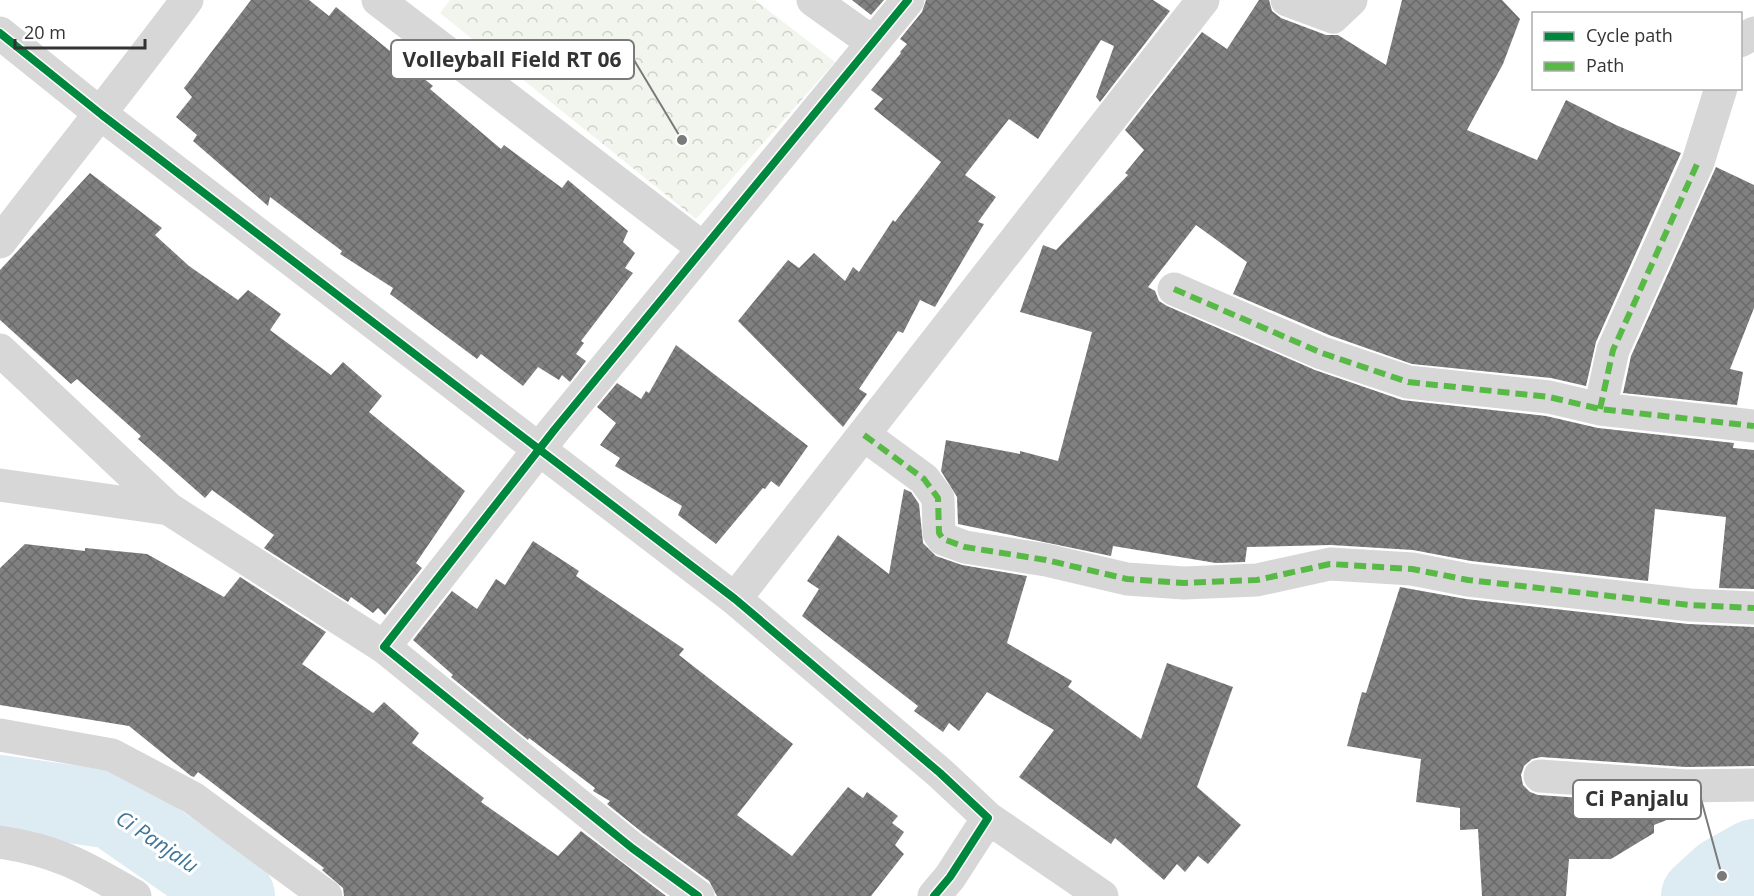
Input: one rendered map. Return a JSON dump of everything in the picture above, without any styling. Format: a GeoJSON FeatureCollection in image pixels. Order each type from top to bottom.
{"type":"FeatureCollection","features":[{"type":"Feature","properties":{"kind":"street"},"geometry":{"type":"LineString","coordinates":[[0,242],[69,152],[102,115],[187,0]]}},
{"type":"Feature","properties":{"kind":"street"},"geometry":{"type":"LineString","coordinates":[[378,0],[703,248]]}},
{"type":"Feature","properties":{"kind":"street"},"geometry":{"type":"LineString","coordinates":[[813,0],[872,42]]}},
{"type":"Feature","properties":{"kind":"street"},"geometry":{"type":"LineString","coordinates":[[384,647],[540,448],[908,0]]}},
{"type":"Feature","properties":{"kind":"street"},"geometry":{"type":"LineString","coordinates":[[735,599],[1203,0]]}},
{"type":"Feature","properties":{"kind":"street"},"geometry":{"type":"LineString","coordinates":[[1287,0],[1333,17],[1351,0]]}},
{"type":"Feature","properties":{"kind":"street"},"geometry":{"type":"LineString","coordinates":[[0,33],[102,115],[735,599],[940,773],[988,818],[1102,896]]}},
{"type":"Feature","properties":{"kind":"street"},"geometry":{"type":"LineString","coordinates":[[1600,409],[1613,350],[1698,162],[1720,90]]}},
{"type":"Feature","properties":{"kind":"street"},"geometry":{"type":"LineString","coordinates":[[1174,289],[1322,353],[1408,382],[1549,397],[1600,409],[1754,426]]}},
{"type":"Feature","properties":{"kind":"street"},"geometry":{"type":"LineString","coordinates":[[0,350],[169,509],[384,647],[632,848],[698,896]]}},
{"type":"Feature","properties":{"kind":"street"},"geometry":{"type":"LineString","coordinates":[[864,435],[924,479],[934,490],[938,498],[939,533],[943,539],[965,547],[1047,560],[1127,579],[1184,583],[1257,580],[1330,564],[1412,569],[1468,580],[1690,605],[1754,608]]}},
{"type":"Feature","properties":{"kind":"street"},"geometry":{"type":"LineString","coordinates":[[0,485],[169,509]]}},
{"type":"Feature","properties":{"kind":"street"},"geometry":{"type":"LineString","coordinates":[[0,735],[112,755],[193,798],[326,896]]}},
{"type":"Feature","properties":{"kind":"street"},"geometry":{"type":"LineString","coordinates":[[1540,776],[1685,786],[1754,785]]}},
{"type":"Feature","properties":{"kind":"street"},"geometry":{"type":"LineString","coordinates":[[934,896],[950,877],[988,818]]}},
{"type":"Feature","properties":{"kind":"street"},"geometry":{"type":"LineString","coordinates":[[0,842],[35,847],[72,860],[135,896]]}},
{"type":"Feature","properties":{"kind":"green space"},"geometry":{"type":"Polygon","coordinates":[[[450,0],[755,0],[835,62],[696,219],[440,13],[450,0]]]}},
{"type":"Feature","properties":{"kind":"building"},"geometry":{"type":"Polygon","coordinates":[[[251,0],[309,0],[329,16],[336,7],[433,86],[430,89],[501,149],[504,145],[562,188],[568,180],[628,231],[623,242],[635,253],[625,268],[633,273],[581,341],[584,343],[576,354],[586,361],[570,382],[562,375],[559,380],[538,367],[523,386],[481,354],[477,359],[390,294],[393,288],[340,254],[342,251],[270,197],[268,206],[193,141],[197,135],[176,117],[192,97],[184,88],[251,0]]]}},
{"type":"Feature","properties":{"kind":"building"},"geometry":{"type":"Polygon","coordinates":[[[852,0],[884,0],[871,15],[852,0]]]}},
{"type":"Feature","properties":{"kind":"building"},"geometry":{"type":"Polygon","coordinates":[[[926,0],[1153,0],[1170,11],[1100,102],[1096,97],[1114,46],[1101,40],[1038,139],[1009,119],[965,175],[996,197],[978,222],[984,224],[935,307],[920,300],[903,333],[898,331],[859,389],[867,394],[843,427],[738,321],[788,260],[799,268],[814,253],[845,281],[853,267],[859,272],[893,220],[895,222],[941,162],[874,109],[883,99],[871,90],[907,44],[900,39],[922,12],[926,0]]]}},
{"type":"Feature","properties":{"kind":"building"},"geometry":{"type":"Polygon","coordinates":[[[1259,0],[1269,0],[1272,11],[1281,18],[1326,35],[1338,35],[1386,65],[1402,0],[1502,0],[1520,19],[1503,64],[1467,130],[1537,160],[1566,100],[1681,153],[1596,342],[1586,386],[1551,378],[1412,364],[1329,335],[1233,294],[1247,262],[1196,225],[1148,287],[1155,291],[1159,301],[1315,370],[1402,400],[1546,416],[1598,428],[1734,443],[1733,448],[1754,450],[1754,589],[1719,588],[1726,517],[1655,509],[1648,581],[1471,561],[1413,550],[1331,545],[1247,547],[1245,562],[1216,563],[1113,546],[1111,556],[958,524],[957,497],[941,471],[946,440],[1020,454],[1020,451],[1058,461],[1092,332],[1020,312],[1043,245],[1056,250],[1128,175],[1125,173],[1144,150],[1125,130],[1202,32],[1227,49],[1259,0]]]}},
{"type":"Feature","properties":{"kind":"building"},"geometry":{"type":"Polygon","coordinates":[[[1716,167],[1754,185],[1754,308],[1730,369],[1743,372],[1737,405],[1623,393],[1631,356],[1716,167]]]}},
{"type":"Feature","properties":{"kind":"building"},"geometry":{"type":"Polygon","coordinates":[[[90,173],[162,228],[155,235],[189,266],[238,300],[248,290],[281,314],[270,330],[331,375],[343,362],[382,396],[369,412],[465,491],[416,563],[422,568],[385,615],[378,608],[373,613],[351,597],[348,602],[264,548],[274,535],[212,490],[205,498],[138,439],[141,436],[77,379],[71,384],[0,320],[0,270],[90,173]]]}},
{"type":"Feature","properties":{"kind":"building"},"geometry":{"type":"Polygon","coordinates":[[[676,345],[808,446],[779,487],[771,481],[765,489],[763,488],[716,544],[678,515],[682,506],[615,466],[620,458],[600,445],[616,423],[597,407],[617,383],[641,399],[646,391],[649,393],[676,345]]]}},
{"type":"Feature","properties":{"kind":"building"},"geometry":{"type":"Polygon","coordinates":[[[904,489],[911,492],[919,504],[923,543],[936,556],[962,565],[1027,576],[1007,643],[1072,681],[1068,687],[1141,739],[1167,663],[1233,687],[1197,787],[1241,825],[1208,864],[1198,856],[1185,872],[1177,864],[1164,880],[1115,838],[1111,844],[1019,777],[1054,730],[987,692],[959,731],[949,723],[943,732],[914,711],[918,706],[802,616],[819,589],[807,581],[838,535],[889,574],[904,489]]]}},
{"type":"Feature","properties":{"kind":"building"},"geometry":{"type":"Polygon","coordinates":[[[533,541],[579,571],[576,576],[684,649],[679,655],[793,744],[737,815],[792,856],[848,787],[863,798],[867,792],[898,816],[892,823],[904,832],[895,845],[904,854],[871,896],[717,896],[709,881],[607,804],[610,801],[593,791],[595,788],[529,738],[528,740],[451,677],[453,675],[413,640],[452,591],[477,609],[496,579],[505,585],[533,541]]]}},
{"type":"Feature","properties":{"kind":"building"},"geometry":{"type":"Polygon","coordinates":[[[25,544],[85,551],[85,548],[147,554],[224,597],[240,577],[326,632],[302,664],[373,713],[384,702],[419,733],[412,743],[484,798],[481,802],[558,856],[581,831],[666,896],[344,896],[343,888],[322,870],[324,868],[198,772],[194,777],[191,776],[129,726],[0,705],[0,568],[25,544]]]}},
{"type":"Feature","properties":{"kind":"building"},"geometry":{"type":"Polygon","coordinates":[[[1400,587],[1466,599],[1688,624],[1754,627],[1754,766],[1686,767],[1541,757],[1532,759],[1524,766],[1521,775],[1523,785],[1530,792],[1538,795],[1686,805],[1687,812],[1654,825],[1654,833],[1611,859],[1569,859],[1566,896],[1482,896],[1478,829],[1460,830],[1460,808],[1416,802],[1421,759],[1347,746],[1362,692],[1366,693],[1400,587]]]}},
{"type":"Feature","properties":{"kind":"waterway","name":"Ci Panjalu"},"geometry":{"type":"LineString","coordinates":[[0,794],[112,810],[236,896]]}},
{"type":"Feature","properties":{"kind":"waterway","name":"Ci Panjalu"},"geometry":{"type":"LineString","coordinates":[[1700,896],[1722,876],[1754,858]]}},
{"type":"Feature","properties":{"kind":"marked path"},"geometry":{"type":"LineString","coordinates":[[1600,409],[1613,350],[1698,162]]}},
{"type":"Feature","properties":{"kind":"marked path"},"geometry":{"type":"LineString","coordinates":[[1174,289],[1322,353],[1408,382],[1549,397],[1600,409],[1754,426]]}},
{"type":"Feature","properties":{"kind":"marked path"},"geometry":{"type":"LineString","coordinates":[[864,435],[924,479],[938,498],[939,533],[943,539],[965,547],[1046,560],[1127,579],[1184,583],[1257,580],[1330,564],[1412,569],[1468,580],[1690,605],[1754,608]]}},
{"type":"Feature","properties":{"kind":"cycle path"},"geometry":{"type":"LineString","coordinates":[[698,896],[632,848],[384,647],[555,429],[908,0]]}},
{"type":"Feature","properties":{"kind":"cycle path"},"geometry":{"type":"LineString","coordinates":[[0,33],[102,115],[735,599],[940,773],[988,818],[950,877],[934,896]]}},
{"type":"Feature","properties":{"kind":"place","name":"Volleyball Field RT 06"},"geometry":{"type":"Point","coordinates":[682,140]}},
{"type":"Feature","properties":{"kind":"place","name":"Ci Panjalu"},"geometry":{"type":"Point","coordinates":[1722,876]}}]}
